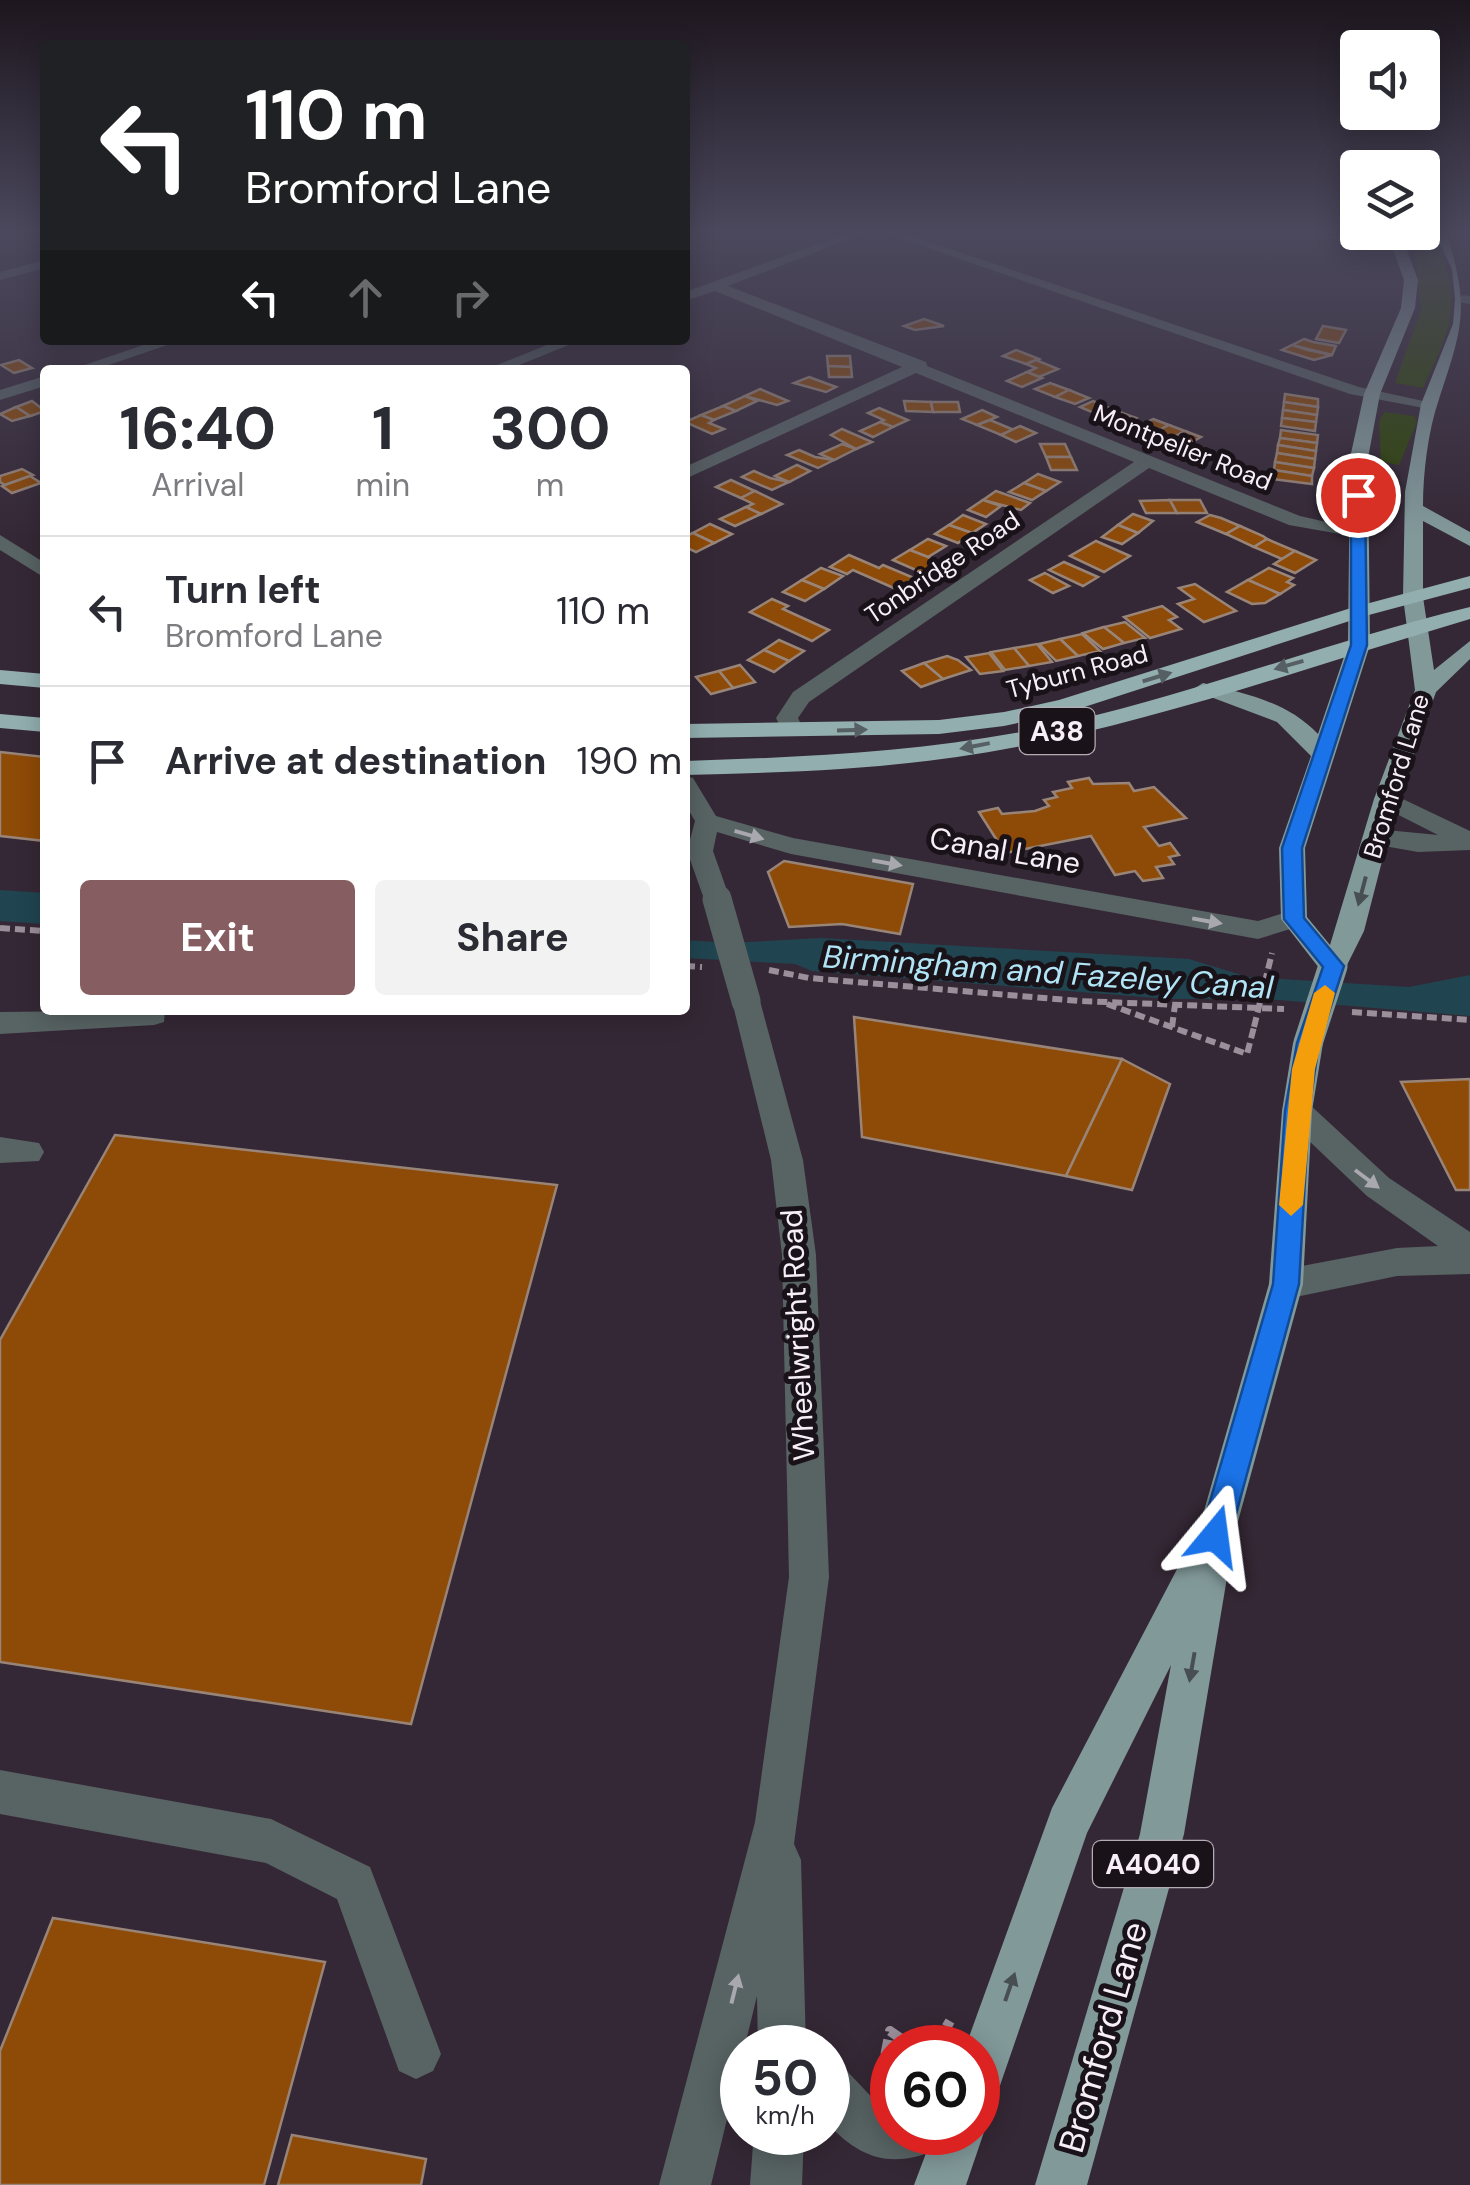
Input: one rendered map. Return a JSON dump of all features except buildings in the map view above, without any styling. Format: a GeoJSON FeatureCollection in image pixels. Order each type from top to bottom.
{"type":"FeatureCollection","features":[{"type":"Feature","properties":{"kind":"highway","name":"Tyburn Road"},"geometry":{"type":"LineString","coordinates":[[690,731],[939,727],[1004,720],[1099,695],[1358,612],[1470,582]]}},
{"type":"Feature","properties":{"kind":"highway","name":"Tyburn Road"},"geometry":{"type":"LineString","coordinates":[[690,768],[788,765],[958,750],[1073,728],[1470,613]]}},
{"type":"Feature","properties":{"kind":"highway"},"geometry":{"type":"LineString","coordinates":[[0,677],[40,681]]}},
{"type":"Feature","properties":{"kind":"highway"},"geometry":{"type":"LineString","coordinates":[[0,721],[40,725]]}},
{"type":"Feature","properties":{"kind":"main road"},"geometry":{"type":"LineString","coordinates":[[1334,966],[1294,919],[1292,848],[1359,645],[1359,458],[1372,394],[1397,334]]}},
{"type":"Feature","properties":{"kind":"main road","name":"Bromford Lane"},"geometry":{"type":"LineString","coordinates":[[1061,2185],[1162,1834],[1215,1536],[1286,1284],[1297,1111],[1308,1043],[1334,966],[1351,931],[1386,799],[1426,690],[1413,597],[1414,508],[1429,404],[1456,334]]}},
{"type":"Feature","properties":{"kind":"main road"},"geometry":{"type":"LineString","coordinates":[[1414,508],[1470,540]]}},
{"type":"Feature","properties":{"kind":"main road"},"geometry":{"type":"LineString","coordinates":[[1426,690],[1470,647]]}},
{"type":"Feature","properties":{"kind":"main road"},"geometry":{"type":"LineString","coordinates":[[1203,690],[1273,708],[1293,719],[1324,757]]}},
{"type":"Feature","properties":{"kind":"main road","name":"Bromford Lane"},"geometry":{"type":"LineString","coordinates":[[997,2025],[1068,1824],[1215,1536]]}},
{"type":"Feature","properties":{"kind":"main road"},"geometry":{"type":"LineString","coordinates":[[940,2185],[951,2155]]}},
{"type":"Feature","properties":{"kind":"street","name":"Montpelier Road"},"geometry":{"type":"LineString","coordinates":[[838,334],[1296,520],[1357,531]]}},
{"type":"Feature","properties":{"kind":"street"},"geometry":{"type":"LineString","coordinates":[[1193,334],[1372,394],[1429,404]]}},
{"type":"Feature","properties":{"kind":"street"},"geometry":{"type":"LineString","coordinates":[[94,365],[158,345]]}},
{"type":"Feature","properties":{"kind":"street"},"geometry":{"type":"LineString","coordinates":[[506,365],[559,345]]}},
{"type":"Feature","properties":{"kind":"street"},"geometry":{"type":"LineString","coordinates":[[690,472],[920,366]]}},
{"type":"Feature","properties":{"kind":"street"},"geometry":{"type":"LineString","coordinates":[[0,395],[40,382]]}},
{"type":"Feature","properties":{"kind":"street","name":"Tonbridge Road"},"geometry":{"type":"LineString","coordinates":[[793,731],[787,718],[801,696],[1148,460]]}},
{"type":"Feature","properties":{"kind":"street"},"geometry":{"type":"LineString","coordinates":[[3,572],[22,556]]}},
{"type":"Feature","properties":{"kind":"street"},"geometry":{"type":"LineString","coordinates":[[690,791],[707,821]]}},
{"type":"Feature","properties":{"kind":"street"},"geometry":{"type":"LineString","coordinates":[[1386,799],[1470,842]]}},
{"type":"Feature","properties":{"kind":"street","name":"Canal Lane"},"geometry":{"type":"LineString","coordinates":[[707,821],[791,846],[1265,941],[1294,919]]}},
{"type":"Feature","properties":{"kind":"street","name":"Wheelwright Road"},"geometry":{"type":"LineString","coordinates":[[707,821],[693,853],[717,899],[751,985],[786,1160],[799,1255],[809,1577],[777,1822]]}},
{"type":"Feature","properties":{"kind":"street"},"geometry":{"type":"LineString","coordinates":[[1376,837],[1418,844],[1470,842]]}},
{"type":"Feature","properties":{"kind":"street"},"geometry":{"type":"LineString","coordinates":[[0,1022],[154,1015]]}},
{"type":"Feature","properties":{"kind":"street"},"geometry":{"type":"LineString","coordinates":[[1297,1111],[1348,1164],[1432,1229],[1470,1248]]}},
{"type":"Feature","properties":{"kind":"street"},"geometry":{"type":"LineString","coordinates":[[1286,1284],[1397,1262],[1470,1260]]}},
{"type":"Feature","properties":{"kind":"street"},"geometry":{"type":"LineString","coordinates":[[0,1792],[271,1841],[354,1883],[416,2054]]}},
{"type":"Feature","properties":{"kind":"street"},"geometry":{"type":"LineString","coordinates":[[777,1822],[788,2025]]}},
{"type":"Feature","properties":{"kind":"street"},"geometry":{"type":"LineString","coordinates":[[686,2185],[777,1822]]}},
{"type":"Feature","properties":{"kind":"street"},"geometry":{"type":"LineString","coordinates":[[850,2111],[870,2132]]}},
{"type":"Feature","properties":{"kind":"street"},"geometry":{"type":"LineString","coordinates":[[776,2185],[777,2155]]}},
{"type":"Feature","properties":{"kind":"path"},"geometry":{"type":"LineString","coordinates":[[0,928],[40,931]]}},
{"type":"Feature","properties":{"kind":"path"},"geometry":{"type":"LineString","coordinates":[[1097,1001],[1247,1054],[1265,941]]}},
{"type":"Feature","properties":{"kind":"path"},"geometry":{"type":"LineString","coordinates":[[690,966],[721,968]]}},
{"type":"Feature","properties":{"kind":"path"},"geometry":{"type":"LineString","coordinates":[[751,985],[1287,1009]]}},
{"type":"Feature","properties":{"kind":"path"},"geometry":{"type":"LineString","coordinates":[[1172,1027],[1175,1005]]}},
{"type":"Feature","properties":{"kind":"path"},"geometry":{"type":"LineString","coordinates":[[1338,1011],[1470,1020]]}},
{"type":"Feature","properties":{"kind":"green space"},"geometry":{"type":"Polygon","coordinates":[[[1412,334],[1446,334],[1440,351],[1423,388],[1395,383],[1412,334]]]}},
{"type":"Feature","properties":{"kind":"green space"},"geometry":{"type":"Polygon","coordinates":[[[1384,412],[1414,416],[1417,422],[1399,465],[1381,462],[1379,422],[1384,412]]]}},
{"type":"Feature","properties":{"kind":"water"},"geometry":{"type":"Polygon","coordinates":[[[0,890],[40,893],[40,924],[0,921],[0,890]]]}},
{"type":"Feature","properties":{"kind":"water","name":"Birmingham and Fazeley Canal"},"geometry":{"type":"Polygon","coordinates":[[[821,938],[1189,959],[1248,977],[1409,987],[1470,975],[1470,1016],[1267,999],[1170,999],[812,971],[795,964],[690,958],[690,940],[730,943],[821,938]]]}},
{"type":"Feature","properties":{"kind":"slow traffic"},"geometry":{"type":"LineString","coordinates":[[1291,1205],[1297,1111],[1308,1043],[1325,993]]}},
{"type":"Feature","properties":{"kind":"route"},"geometry":{"type":"LineString","coordinates":[[1215,1536],[1286,1284],[1297,1111],[1308,1043],[1334,966],[1294,919],[1292,848],[1308,794],[1344,702],[1359,645],[1358,495]]}}]}
